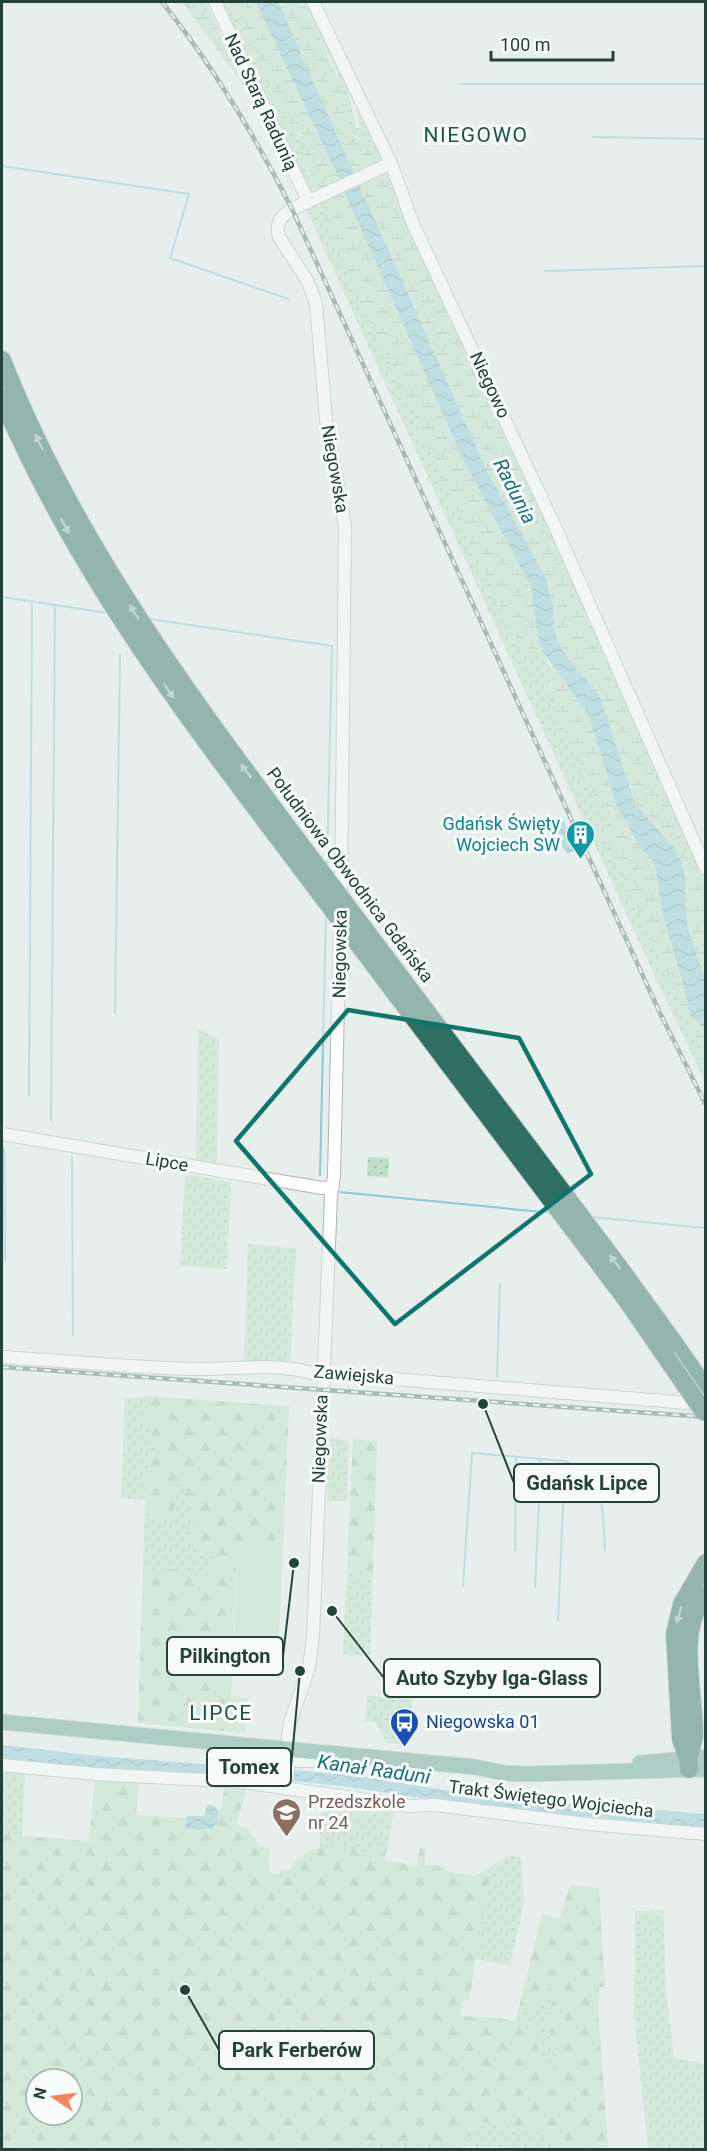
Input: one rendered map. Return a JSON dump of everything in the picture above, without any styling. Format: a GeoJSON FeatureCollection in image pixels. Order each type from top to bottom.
{"type":"FeatureCollection","features":[{"type":"Feature","properties":{"kind":"highway","name":"Południowa Obwodnica Gdańska"},"geometry":{"type":"LineString","coordinates":[[2,360],[42,448],[81,524],[166,661],[239,763],[621,1270],[705,1389]]}},
{"type":"Feature","properties":{"kind":"highway","name":"Południowa Obwodnica Gdańska"},"geometry":{"type":"LineString","coordinates":[[2,398],[49,497],[97,582],[188,719],[570,1224],[705,1411]]}},
{"type":"Feature","properties":{"kind":"highway"},"geometry":{"type":"LineString","coordinates":[[686,1715],[675,1641],[676,1627],[687,1594],[705,1563]]}},
{"type":"Feature","properties":{"kind":"highway"},"geometry":{"type":"LineString","coordinates":[[697,1763],[681,1739],[686,1715],[690,1633],[695,1611],[705,1595]]}},
{"type":"Feature","properties":{"kind":"main road","name":"Trakt Świętego Wojciecha"},"geometry":{"type":"LineString","coordinates":[[2,1722],[248,1746],[288,1759],[324,1753],[475,1767],[505,1773],[527,1774],[697,1763]]}},
{"type":"Feature","properties":{"kind":"street","name":"Nad Starą Radunią"},"geometry":{"type":"LineString","coordinates":[[215,2],[311,200]]}},
{"type":"Feature","properties":{"kind":"street","name":"Niegowo"},"geometry":{"type":"LineString","coordinates":[[313,2],[413,224],[552,520],[705,869]]}},
{"type":"Feature","properties":{"kind":"street","name":"Niegowska"},"geometry":{"type":"LineString","coordinates":[[288,1759],[290,1723],[305,1682],[312,1650],[333,1186],[342,871],[345,526],[326,420],[316,303],[308,280],[279,237],[278,231],[283,215],[387,164]]}},
{"type":"Feature","properties":{"kind":"street","name":"Lipce"},"geometry":{"type":"LineString","coordinates":[[2,1134],[322,1188],[333,1186]]}},
{"type":"Feature","properties":{"kind":"street","name":"Zawiejska"},"geometry":{"type":"LineString","coordinates":[[2,1357],[100,1365],[199,1369],[289,1368],[323,1373],[596,1395],[705,1411]]}},
{"type":"Feature","properties":{"kind":"street"},"geometry":{"type":"LineString","coordinates":[[286,1785],[288,1759]]}},
{"type":"Feature","properties":{"kind":"street","name":"Trakt Świętego Wojciecha"},"geometry":{"type":"LineString","coordinates":[[2,1765],[95,1774],[286,1785],[410,1806],[435,1805],[587,1824],[705,1834]]}},
{"type":"Feature","properties":{"kind":"highlighted area"},"geometry":{"type":"Polygon","coordinates":[[[348,1010],[519,1038],[591,1174],[395,1324],[236,1141],[348,1010]]]}},
{"type":"Feature","properties":{"kind":"green space"},"geometry":{"type":"Polygon","coordinates":[[[182,2],[206,2],[249,97],[239,79],[182,2]]]}},
{"type":"Feature","properties":{"kind":"green space"},"geometry":{"type":"Polygon","coordinates":[[[219,2],[230,2],[275,100],[297,135],[307,137],[309,146],[303,152],[303,162],[317,192],[310,195],[219,2]]]}},
{"type":"Feature","properties":{"kind":"green space"},"geometry":{"type":"Polygon","coordinates":[[[230,2],[266,2],[299,94],[340,181],[317,192],[302,156],[309,146],[307,137],[294,132],[275,100],[230,2]]]}},
{"type":"Feature","properties":{"kind":"green space"},"geometry":{"type":"Polygon","coordinates":[[[278,2],[304,2],[341,86],[349,130],[354,137],[368,142],[378,163],[354,174],[350,169],[278,2]]]}},
{"type":"Feature","properties":{"kind":"green space"},"geometry":{"type":"Polygon","coordinates":[[[304,2],[311,2],[347,85],[356,128],[360,128],[352,88],[385,159],[378,163],[368,142],[350,133],[336,71],[304,2]]]}},
{"type":"Feature","properties":{"kind":"green space"},"geometry":{"type":"Polygon","coordinates":[[[389,172],[497,405],[705,875],[705,889],[464,346],[383,174],[389,172]]]}},
{"type":"Feature","properties":{"kind":"green space"},"geometry":{"type":"Polygon","coordinates":[[[383,174],[464,346],[705,889],[705,982],[701,980],[687,925],[673,847],[635,803],[600,697],[561,649],[554,629],[553,606],[546,578],[486,469],[359,184],[383,174]]]}},
{"type":"Feature","properties":{"kind":"green space"},"geometry":{"type":"Polygon","coordinates":[[[344,191],[462,457],[531,587],[541,648],[529,657],[522,654],[335,244],[334,232],[322,202],[344,191]]]}},
{"type":"Feature","properties":{"kind":"green space"},"geometry":{"type":"Polygon","coordinates":[[[322,202],[334,232],[335,244],[522,654],[529,657],[541,648],[552,670],[552,680],[546,694],[593,795],[613,814],[614,831],[606,838],[702,1049],[705,1046],[705,1082],[306,209],[322,202]]]}},
{"type":"Feature","properties":{"kind":"green space"},"geometry":{"type":"Polygon","coordinates":[[[552,665],[590,719],[616,805],[637,842],[652,860],[656,870],[663,916],[680,978],[684,987],[705,1003],[705,1046],[701,1049],[605,838],[614,831],[613,813],[599,805],[546,694],[552,685],[552,665]]]}},
{"type":"Feature","properties":{"kind":"green space"},"geometry":{"type":"Polygon","coordinates":[[[198,1029],[219,1040],[217,1163],[196,1160],[198,1029]]]}},
{"type":"Feature","properties":{"kind":"green space"},"geometry":{"type":"Polygon","coordinates":[[[368,1157],[389,1158],[388,1177],[367,1176],[368,1157]]]}},
{"type":"Feature","properties":{"kind":"green space"},"geometry":{"type":"Polygon","coordinates":[[[185,1174],[231,1182],[227,1269],[180,1266],[185,1174]]]}},
{"type":"Feature","properties":{"kind":"green space"},"geometry":{"type":"Polygon","coordinates":[[[248,1244],[296,1248],[290,1365],[244,1364],[248,1244]]]}},
{"type":"Feature","properties":{"kind":"green space"},"geometry":{"type":"Polygon","coordinates":[[[148,1396],[147,1422],[160,1456],[149,1461],[145,1500],[121,1498],[125,1399],[148,1396]]]}},
{"type":"Feature","properties":{"kind":"green space"},"geometry":{"type":"Polygon","coordinates":[[[148,1396],[289,1406],[283,1544],[237,1544],[231,1697],[248,1698],[245,1733],[138,1723],[143,1570],[185,1568],[199,1578],[209,1575],[216,1558],[197,1546],[191,1533],[195,1509],[185,1500],[183,1482],[177,1485],[173,1518],[167,1520],[145,1509],[149,1461],[159,1455],[147,1422],[148,1396]]]}},
{"type":"Feature","properties":{"kind":"green space"},"geometry":{"type":"Polygon","coordinates":[[[330,1438],[349,1441],[347,1501],[328,1501],[330,1438]]]}},
{"type":"Feature","properties":{"kind":"green space"},"geometry":{"type":"Polygon","coordinates":[[[353,1439],[377,1441],[373,1571],[366,1578],[356,1576],[347,1570],[353,1439]]]}},
{"type":"Feature","properties":{"kind":"green space"},"geometry":{"type":"Polygon","coordinates":[[[183,1482],[187,1503],[195,1509],[191,1533],[197,1546],[216,1558],[209,1575],[198,1578],[185,1568],[143,1570],[145,1509],[167,1520],[173,1518],[177,1485],[183,1482]]]}},
{"type":"Feature","properties":{"kind":"green space"},"geometry":{"type":"Polygon","coordinates":[[[237,1543],[283,1544],[278,1659],[234,1658],[237,1543]]]}},
{"type":"Feature","properties":{"kind":"green space"},"geometry":{"type":"Polygon","coordinates":[[[347,1570],[356,1576],[366,1578],[373,1571],[370,1656],[343,1655],[347,1570]]]}},
{"type":"Feature","properties":{"kind":"green space"},"geometry":{"type":"Polygon","coordinates":[[[367,1696],[412,1699],[409,1744],[387,1743],[375,1722],[365,1721],[367,1696]]]}},
{"type":"Feature","properties":{"kind":"green space"},"geometry":{"type":"Polygon","coordinates":[[[2,1769],[25,1771],[22,1835],[2,1834],[2,1769]]]}},
{"type":"Feature","properties":{"kind":"green space"},"geometry":{"type":"Polygon","coordinates":[[[95,1780],[139,1781],[136,1815],[185,1818],[184,1821],[189,1830],[209,1830],[218,1821],[218,1810],[222,1810],[224,1784],[242,1788],[247,1786],[236,1826],[247,1828],[260,1846],[270,1849],[268,1872],[279,1875],[282,1869],[289,1870],[310,1851],[326,1846],[344,1845],[354,1845],[356,1850],[368,1851],[388,1844],[384,1860],[417,1866],[420,1848],[426,1849],[424,1864],[445,1867],[445,1871],[474,1876],[492,1866],[469,2000],[463,2001],[461,2016],[498,2018],[538,2025],[538,2049],[548,2071],[557,2071],[560,2064],[550,2025],[555,1986],[548,1983],[544,1998],[529,2009],[519,2007],[542,1914],[560,1919],[570,1885],[599,1888],[605,1987],[599,1987],[598,2008],[608,2148],[602,2146],[598,2149],[561,2149],[543,2133],[481,2122],[462,2145],[359,2140],[358,2150],[2,2149],[2,1834],[89,1841],[95,1780]]]}},
{"type":"Feature","properties":{"kind":"green space"},"geometry":{"type":"Polygon","coordinates":[[[322,1796],[396,1807],[388,1844],[368,1851],[356,1850],[354,1845],[320,1847],[322,1796]]]}},
{"type":"Feature","properties":{"kind":"green space"},"geometry":{"type":"Polygon","coordinates":[[[507,1856],[521,1857],[524,1903],[510,1966],[476,1959],[492,1866],[507,1856]]]}},
{"type":"Feature","properties":{"kind":"green space"},"geometry":{"type":"Polygon","coordinates":[[[663,1910],[666,1990],[674,2058],[705,2064],[705,2149],[648,2149],[634,2012],[635,1911],[663,1910]]]}},
{"type":"Feature","properties":{"kind":"green space"},"geometry":{"type":"Polygon","coordinates":[[[548,1983],[556,1986],[550,2024],[551,2036],[560,2059],[557,2071],[548,2071],[542,2060],[537,2043],[538,2025],[515,2021],[519,2007],[530,2009],[548,1983]]]}},
{"type":"Feature","properties":{"kind":"green space"},"geometry":{"type":"Polygon","coordinates":[[[481,2122],[543,2133],[561,2149],[462,2146],[462,2150],[358,2150],[358,2140],[461,2145],[481,2122]]]}},
{"type":"Feature","properties":{"kind":"water"},"geometry":{"type":"Polygon","coordinates":[[[256,2],[278,2],[354,174],[340,181],[256,2]]]}},
{"type":"Feature","properties":{"kind":"water"},"geometry":{"type":"Polygon","coordinates":[[[359,184],[486,469],[546,578],[553,606],[554,629],[561,649],[600,697],[635,803],[673,847],[681,862],[685,876],[687,925],[705,980],[705,1030],[690,1015],[663,916],[656,870],[652,860],[637,842],[616,805],[590,719],[543,652],[539,643],[531,587],[462,457],[344,191],[359,184]]]}},
{"type":"Feature","properties":{"kind":"water"},"geometry":{"type":"Polygon","coordinates":[[[562,817],[577,850],[567,854],[560,842],[556,820],[562,817]]]}},
{"type":"Feature","properties":{"kind":"water"},"geometry":{"type":"Polygon","coordinates":[[[2,1745],[97,1756],[284,1770],[282,1780],[94,1769],[2,1758],[2,1745]]]}},
{"type":"Feature","properties":{"kind":"water"},"geometry":{"type":"Polygon","coordinates":[[[292,1770],[352,1775],[475,1795],[705,1814],[705,1827],[476,1807],[350,1787],[291,1781],[292,1770]]]}},
{"type":"Feature","properties":{"kind":"water"},"geometry":{"type":"Polygon","coordinates":[[[207,1805],[212,1805],[218,1810],[218,1821],[212,1829],[186,1828],[185,1818],[204,1816],[207,1805]]]}},
{"type":"Feature","properties":{"kind":"waterway"},"geometry":{"type":"LineString","coordinates":[[460,84],[706,84]]}},
{"type":"Feature","properties":{"kind":"waterway"},"geometry":{"type":"LineString","coordinates":[[593,137],[706,139]]}},
{"type":"Feature","properties":{"kind":"waterway"},"geometry":{"type":"LineString","coordinates":[[2,166],[189,194],[170,258],[288,299]]}},
{"type":"Feature","properties":{"kind":"waterway"},"geometry":{"type":"LineString","coordinates":[[545,271],[706,266]]}},
{"type":"Feature","properties":{"kind":"waterway"},"geometry":{"type":"LineString","coordinates":[[2,597],[108,613]]}},
{"type":"Feature","properties":{"kind":"waterway"},"geometry":{"type":"LineString","coordinates":[[29,1095],[32,603]]}},
{"type":"Feature","properties":{"kind":"waterway"},"geometry":{"type":"LineString","coordinates":[[51,1121],[55,605]]}},
{"type":"Feature","properties":{"kind":"waterway"},"geometry":{"type":"LineString","coordinates":[[150,619],[332,646],[327,867]]}},
{"type":"Feature","properties":{"kind":"waterway"},"geometry":{"type":"LineString","coordinates":[[115,1013],[120,654]]}},
{"type":"Feature","properties":{"kind":"waterway"},"geometry":{"type":"LineString","coordinates":[[320,1175],[326,915]]}},
{"type":"Feature","properties":{"kind":"waterway"},"geometry":{"type":"LineString","coordinates":[[4,1147],[5,1261]]}},
{"type":"Feature","properties":{"kind":"waterway"},"geometry":{"type":"LineString","coordinates":[[72,1156],[73,1335]]}},
{"type":"Feature","properties":{"kind":"waterway"},"geometry":{"type":"LineString","coordinates":[[340,1192],[552,1213]]}},
{"type":"Feature","properties":{"kind":"waterway"},"geometry":{"type":"LineString","coordinates":[[591,1217],[706,1228]]}},
{"type":"Feature","properties":{"kind":"waterway"},"geometry":{"type":"LineString","coordinates":[[497,1377],[500,1283]]}},
{"type":"Feature","properties":{"kind":"waterway"},"geometry":{"type":"LineString","coordinates":[[463,1586],[472,1453],[565,1461],[579,1468],[589,1476],[600,1497],[605,1550]]}},
{"type":"Feature","properties":{"kind":"waterway"},"geometry":{"type":"LineString","coordinates":[[515,1550],[516,1457]]}},
{"type":"Feature","properties":{"kind":"waterway"},"geometry":{"type":"LineString","coordinates":[[535,1587],[541,1459]]}},
{"type":"Feature","properties":{"kind":"waterway"},"geometry":{"type":"LineString","coordinates":[[558,1621],[565,1461]]}},
{"type":"Feature","properties":{"kind":"railway"},"geometry":{"type":"LineString","coordinates":[[162,2],[199,51],[232,102],[292,209],[659,1011],[706,1105]]}},
{"type":"Feature","properties":{"kind":"railway"},"geometry":{"type":"LineString","coordinates":[[2,1367],[706,1417]]}},
{"type":"Feature","properties":{"kind":"place","name":"Gdańsk Święty Wojciech SW"},"geometry":{"type":"Point","coordinates":[581,860]}},
{"type":"Feature","properties":{"kind":"place","name":"Gdańsk Lipce"},"geometry":{"type":"Point","coordinates":[483,1404]}},
{"type":"Feature","properties":{"kind":"place","name":"Pilkington"},"geometry":{"type":"Point","coordinates":[294,1563]}},
{"type":"Feature","properties":{"kind":"place","name":"Auto Szyby Iga-Glass"},"geometry":{"type":"Point","coordinates":[332,1611]}},
{"type":"Feature","properties":{"kind":"place","name":"Tomex"},"geometry":{"type":"Point","coordinates":[300,1671]}},
{"type":"Feature","properties":{"kind":"place","name":"Niegowska 01"},"geometry":{"type":"Point","coordinates":[405,1748]}},
{"type":"Feature","properties":{"kind":"place","name":"Przedszkole nr 24"},"geometry":{"type":"Point","coordinates":[287,1838]}},
{"type":"Feature","properties":{"kind":"place","name":"Park Ferberów"},"geometry":{"type":"Point","coordinates":[185,1990]}},
{"type":"Feature","properties":{"kind":"district","name":"NIEGOWO"},"geometry":{"type":"Point","coordinates":[476,135]}},
{"type":"Feature","properties":{"kind":"district","name":"LIPCE"},"geometry":{"type":"Point","coordinates":[221,1713]}},
{"type":"Feature","properties":{"kind":"water label","name":"Radunia"},"geometry":{"type":"Point","coordinates":[515,491]}},
{"type":"Feature","properties":{"kind":"water label","name":"Kanał Raduni"},"geometry":{"type":"Point","coordinates":[374,1769]}}]}
